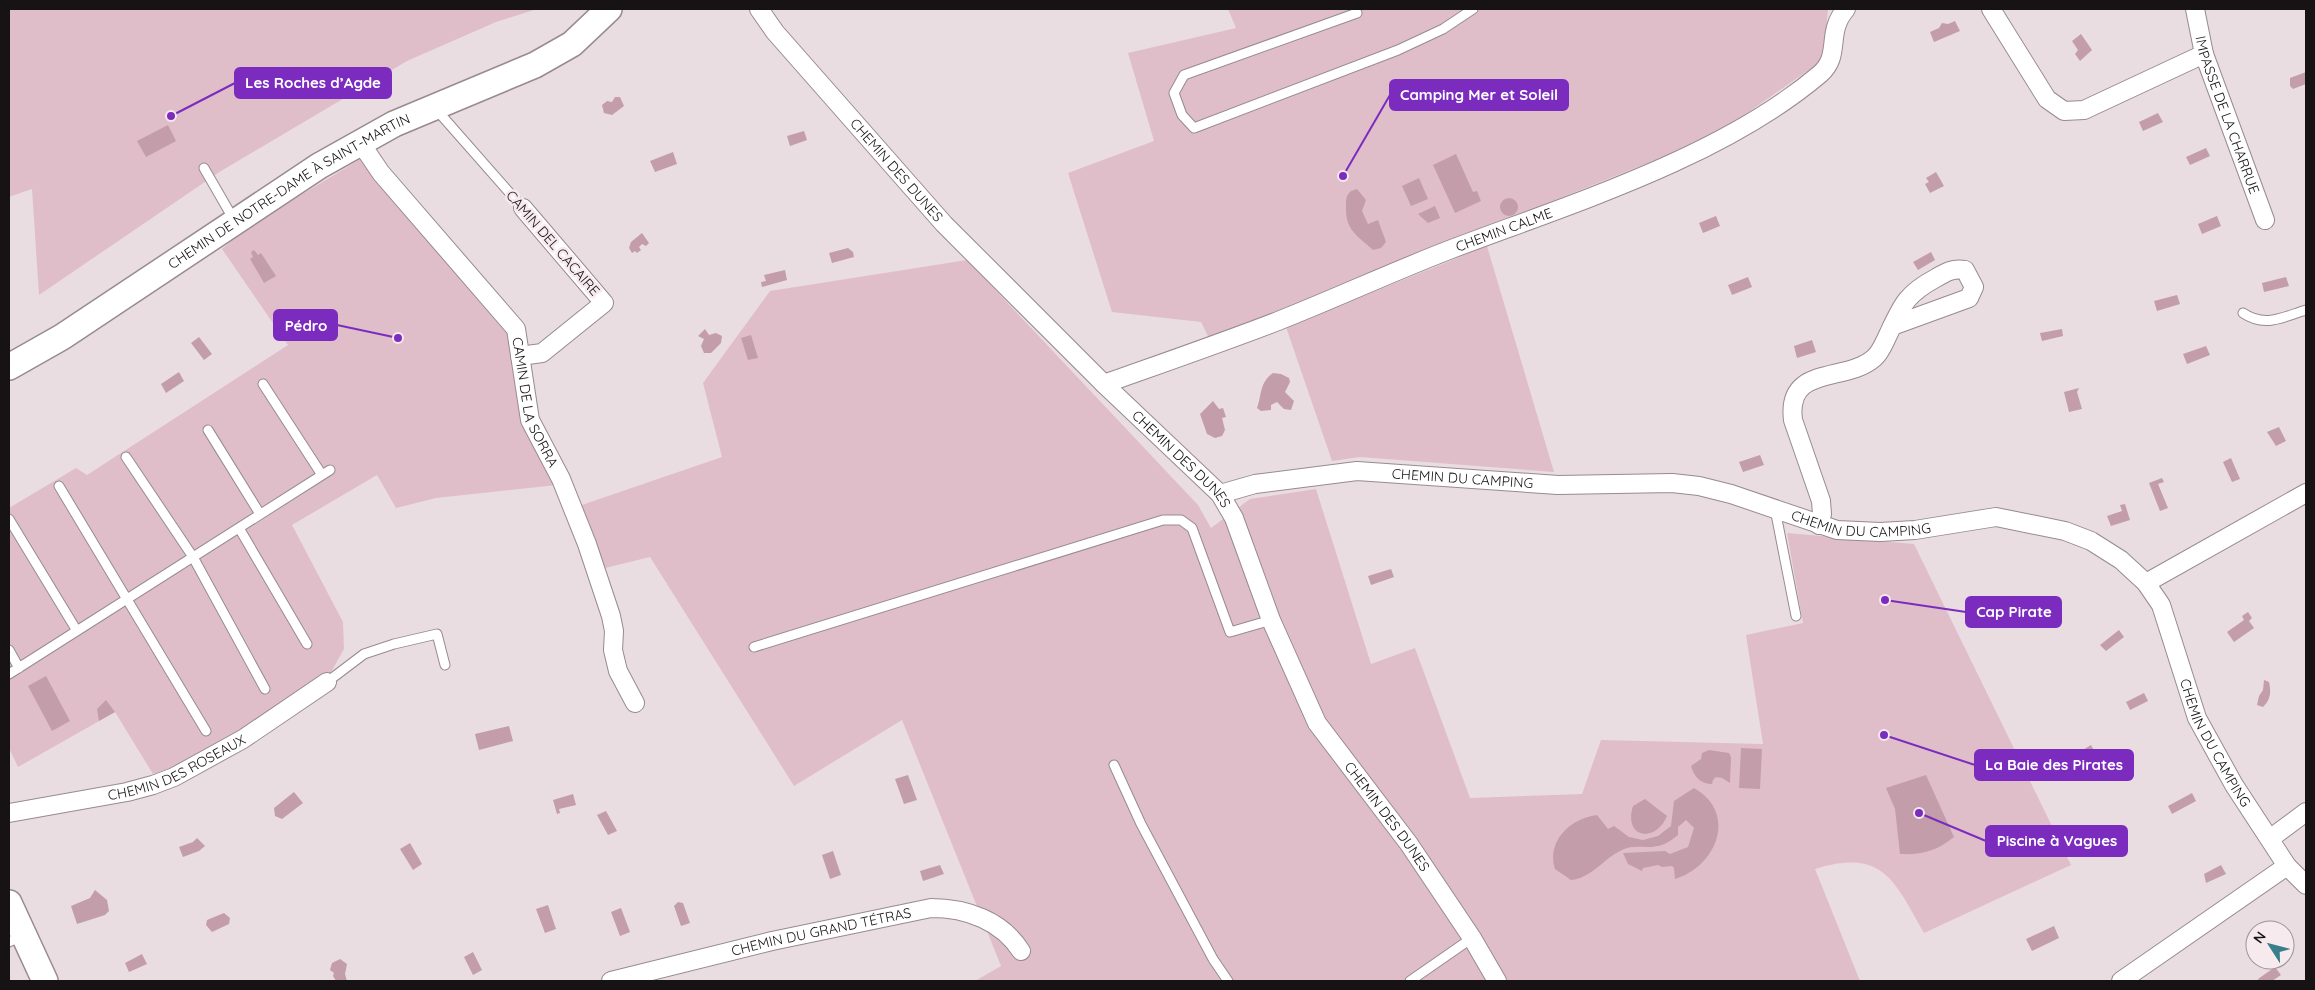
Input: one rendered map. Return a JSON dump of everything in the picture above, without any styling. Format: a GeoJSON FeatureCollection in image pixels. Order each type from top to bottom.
{"type":"FeatureCollection","features":[{"type":"Feature","properties":{"kind":"street","name":"CHEMIN DE NOTRE-DAME À SAINT-MARTIN"},"geometry":{"type":"LineString","coordinates":[[582,36],[609,9]]}},
{"type":"Feature","properties":{"kind":"street","name":"CHEMIN DE NOTRE-DAME À SAINT-MARTIN"},"geometry":{"type":"LineString","coordinates":[[9,367],[62,337],[318,166],[360,142],[433,106],[535,64],[582,36],[621,16],[628,9]]}},
{"type":"Feature","properties":{"kind":"street","name":"CHEMIN DES DUNES"},"geometry":{"type":"LineString","coordinates":[[759,9],[774,32],[944,224],[1104,384],[1220,494],[1234,518],[1272,620],[1317,723],[1410,844],[1472,938],[1497,981]]}},
{"type":"Feature","properties":{"kind":"street","name":"CHEMIN CALME"},"geometry":{"type":"LineString","coordinates":[[1104,384],[1279,320],[1405,267],[1590,196],[1704,149],[1779,104],[1826,68],[1833,50],[1834,29],[1846,9]]}},
{"type":"Feature","properties":{"kind":"street"},"geometry":{"type":"LineString","coordinates":[[1991,9],[2047,99],[2064,111],[2084,110],[2204,54]]}},
{"type":"Feature","properties":{"kind":"street","name":"IMPASSE DE LA CHARRUE"},"geometry":{"type":"LineString","coordinates":[[2195,9],[2204,54],[2265,220]]}},
{"type":"Feature","properties":{"kind":"street","name":"CAMIN DE LA SORRA"},"geometry":{"type":"LineString","coordinates":[[360,142],[381,173],[516,329],[530,420],[561,479],[587,544],[612,616],[616,666],[635,703]]}},
{"type":"Feature","properties":{"kind":"street","name":"CAMIN DEL CACAIRE"},"geometry":{"type":"LineString","coordinates":[[520,356],[542,353],[604,303],[522,208]]}},
{"type":"Feature","properties":{"kind":"street"},"geometry":{"type":"LineString","coordinates":[[1819,525],[1822,514],[1821,501],[1793,420],[1791,406],[1795,392],[1805,383],[1869,363],[1879,354],[1892,326]]}},
{"type":"Feature","properties":{"kind":"street","name":"CHEMIN DU CAMPING"},"geometry":{"type":"LineString","coordinates":[[1220,494],[1255,484],[1357,471],[1558,485],[1647,483],[1699,486],[1775,508],[1819,525],[1845,531],[1880,532],[1996,518],[2065,531],[2092,541],[2121,560],[2146,583],[2161,605],[2197,718],[2234,785],[2287,866],[2306,885]]}},
{"type":"Feature","properties":{"kind":"street"},"geometry":{"type":"LineString","coordinates":[[2146,583],[2306,493]]}},
{"type":"Feature","properties":{"kind":"street","name":"CHEMIN DES ROSEAUX"},"geometry":{"type":"LineString","coordinates":[[9,813],[128,792],[160,782],[243,739],[327,682]]}},
{"type":"Feature","properties":{"kind":"street"},"geometry":{"type":"LineString","coordinates":[[2270,838],[2306,812]]}},
{"type":"Feature","properties":{"kind":"street"},"geometry":{"type":"LineString","coordinates":[[2121,981],[2287,866]]}},
{"type":"Feature","properties":{"kind":"street"},"geometry":{"type":"LineString","coordinates":[[9,903],[16,939],[45,981]]}},
{"type":"Feature","properties":{"kind":"street","name":"CHEMIN DU GRAND TÉTRAS"},"geometry":{"type":"LineString","coordinates":[[612,981],[772,940],[931,908],[953,908],[994,923],[1013,939],[1022,951]]}},
{"type":"Feature","properties":{"kind":"lane"},"geometry":{"type":"LineString","coordinates":[[1356,12],[1184,75],[1174,93],[1182,115],[1194,128],[1398,50],[1443,29],[1473,9]]}},
{"type":"Feature","properties":{"kind":"lane","name":"CAMIN DEL CACAIRE"},"geometry":{"type":"LineString","coordinates":[[433,106],[522,208]]}},
{"type":"Feature","properties":{"kind":"lane"},"geometry":{"type":"LineString","coordinates":[[204,168],[234,221]]}},
{"type":"Feature","properties":{"kind":"lane"},"geometry":{"type":"LineString","coordinates":[[2243,313],[2255,321],[2266,322],[2306,310]]}},
{"type":"Feature","properties":{"kind":"lane"},"geometry":{"type":"LineString","coordinates":[[9,674],[326,472],[263,384]]}},
{"type":"Feature","properties":{"kind":"lane"},"geometry":{"type":"LineString","coordinates":[[208,430],[260,514]]}},
{"type":"Feature","properties":{"kind":"lane"},"geometry":{"type":"LineString","coordinates":[[126,457],[193,557],[265,689]]}},
{"type":"Feature","properties":{"kind":"lane"},"geometry":{"type":"LineString","coordinates":[[59,486],[206,731]]}},
{"type":"Feature","properties":{"kind":"lane"},"geometry":{"type":"LineString","coordinates":[[1775,508],[1796,616]]}},
{"type":"Feature","properties":{"kind":"lane"},"geometry":{"type":"LineString","coordinates":[[9,519],[77,631]]}},
{"type":"Feature","properties":{"kind":"lane"},"geometry":{"type":"LineString","coordinates":[[754,647],[1163,520],[1181,520],[1192,528],[1230,632],[1272,620]]}},
{"type":"Feature","properties":{"kind":"lane"},"geometry":{"type":"LineString","coordinates":[[239,528],[307,644]]}},
{"type":"Feature","properties":{"kind":"lane"},"geometry":{"type":"LineString","coordinates":[[327,682],[364,654],[394,644],[437,634],[445,664]]}},
{"type":"Feature","properties":{"kind":"lane"},"geometry":{"type":"LineString","coordinates":[[9,650],[19,668]]}},
{"type":"Feature","properties":{"kind":"lane"},"geometry":{"type":"LineString","coordinates":[[1114,765],[1141,824],[1213,959],[1228,981]]}},
{"type":"Feature","properties":{"kind":"lane"},"geometry":{"type":"LineString","coordinates":[[1410,981],[1472,938]]}},
{"type":"Feature","properties":{"kind":"shaded area"},"geometry":{"type":"Polygon","coordinates":[[[9,9],[537,9],[496,22],[407,61],[221,171],[39,295],[32,189],[9,197],[9,9]]]}},
{"type":"Feature","properties":{"kind":"shaded area"},"geometry":{"type":"Polygon","coordinates":[[[1228,9],[1828,9],[1823,60],[1713,137],[1209,338],[1201,322],[1112,312],[1068,173],[1154,141],[1128,53],[1236,28],[1228,9]]]}},
{"type":"Feature","properties":{"kind":"shaded area"},"geometry":{"type":"Polygon","coordinates":[[[1955,21],[1960,31],[1934,42],[1930,32],[1939,28],[1942,23],[1948,24],[1955,21]]]}},
{"type":"Feature","properties":{"kind":"shaded area"},"geometry":{"type":"Polygon","coordinates":[[[2081,34],[2092,50],[2080,61],[2075,54],[2078,50],[2072,41],[2081,34]]]}},
{"type":"Feature","properties":{"kind":"shaded area"},"geometry":{"type":"Polygon","coordinates":[[[2306,72],[2306,84],[2293,89],[2290,86],[2290,78],[2306,72]]]}},
{"type":"Feature","properties":{"kind":"shaded area"},"geometry":{"type":"Polygon","coordinates":[[[615,97],[620,97],[624,106],[612,115],[604,113],[602,105],[607,101],[612,102],[615,97]]]}},
{"type":"Feature","properties":{"kind":"shaded area"},"geometry":{"type":"Polygon","coordinates":[[[2158,113],[2163,122],[2143,131],[2139,122],[2158,113]]]}},
{"type":"Feature","properties":{"kind":"shaded area"},"geometry":{"type":"Polygon","coordinates":[[[168,125],[176,141],[146,157],[137,141],[168,125]]]}},
{"type":"Feature","properties":{"kind":"shaded area"},"geometry":{"type":"Polygon","coordinates":[[[804,131],[807,140],[790,146],[787,136],[804,131]]]}},
{"type":"Feature","properties":{"kind":"shaded area"},"geometry":{"type":"Polygon","coordinates":[[[2206,148],[2210,156],[2190,165],[2186,157],[2206,148]]]}},
{"type":"Feature","properties":{"kind":"shaded area"},"geometry":{"type":"Polygon","coordinates":[[[673,152],[677,164],[655,172],[650,161],[673,152]]]}},
{"type":"Feature","properties":{"kind":"shaded area"},"geometry":{"type":"Polygon","coordinates":[[[1456,154],[1473,192],[1477,191],[1481,201],[1455,213],[1433,165],[1456,154]]]}},
{"type":"Feature","properties":{"kind":"shaded area"},"geometry":{"type":"Polygon","coordinates":[[[362,158],[512,330],[557,485],[436,498],[396,508],[377,475],[292,525],[343,622],[344,649],[330,674],[259,721],[190,761],[153,774],[115,712],[18,767],[9,748],[9,508],[76,468],[87,475],[288,345],[222,249],[245,229],[362,158]]]}},
{"type":"Feature","properties":{"kind":"shaded area"},"geometry":{"type":"Polygon","coordinates":[[[1936,172],[1944,186],[1930,193],[1925,184],[1929,182],[1926,178],[1936,172]]]}},
{"type":"Feature","properties":{"kind":"shaded area"},"geometry":{"type":"Polygon","coordinates":[[[1419,178],[1428,199],[1411,206],[1402,186],[1419,178]]]}},
{"type":"Feature","properties":{"kind":"shaded area"},"geometry":{"type":"Polygon","coordinates":[[[1357,189],[1366,200],[1362,211],[1368,224],[1378,220],[1386,242],[1381,248],[1373,250],[1354,233],[1348,223],[1347,197],[1351,191],[1357,189]]]}},
{"type":"Feature","properties":{"kind":"shaded area"},"geometry":{"type":"Polygon","coordinates":[[[1505,198],[1513,198],[1518,203],[1516,214],[1505,216],[1500,211],[1500,203],[1505,198]]]}},
{"type":"Feature","properties":{"kind":"shaded area"},"geometry":{"type":"Polygon","coordinates":[[[1435,206],[1440,218],[1428,223],[1418,214],[1435,206]]]}},
{"type":"Feature","properties":{"kind":"shaded area"},"geometry":{"type":"Polygon","coordinates":[[[1716,216],[1720,226],[1703,233],[1699,223],[1716,216]]]}},
{"type":"Feature","properties":{"kind":"shaded area"},"geometry":{"type":"Polygon","coordinates":[[[2217,216],[2221,226],[2202,234],[2198,224],[2217,216]]]}},
{"type":"Feature","properties":{"kind":"shaded area"},"geometry":{"type":"Polygon","coordinates":[[[642,233],[649,243],[646,246],[642,244],[639,247],[641,250],[637,253],[635,251],[632,253],[629,248],[631,242],[642,233]]]}},
{"type":"Feature","properties":{"kind":"shaded area"},"geometry":{"type":"Polygon","coordinates":[[[1487,246],[1554,472],[1360,457],[1332,461],[1286,327],[1487,246]]]}},
{"type":"Feature","properties":{"kind":"shaded area"},"geometry":{"type":"Polygon","coordinates":[[[848,248],[853,252],[854,257],[832,263],[829,253],[848,248]]]}},
{"type":"Feature","properties":{"kind":"shaded area"},"geometry":{"type":"Polygon","coordinates":[[[254,250],[258,255],[261,253],[276,276],[264,283],[250,259],[253,257],[251,252],[254,250]]]}},
{"type":"Feature","properties":{"kind":"shaded area"},"geometry":{"type":"Polygon","coordinates":[[[1931,252],[1935,260],[1918,270],[1913,262],[1931,252]]]}},
{"type":"Feature","properties":{"kind":"shaded area"},"geometry":{"type":"Polygon","coordinates":[[[967,260],[1198,505],[1211,528],[1250,499],[1316,489],[1371,664],[1415,648],[1470,798],[1582,794],[1601,740],[1763,744],[1746,635],[1803,623],[1787,533],[1914,544],[2071,865],[1924,933],[1895,884],[1872,866],[1857,863],[1838,864],[1815,869],[1860,981],[975,981],[1001,966],[902,720],[794,786],[650,557],[601,569],[576,507],[722,457],[703,383],[770,291],[967,260]]]}},
{"type":"Feature","properties":{"kind":"shaded area"},"geometry":{"type":"Polygon","coordinates":[[[785,270],[787,280],[762,287],[761,282],[766,281],[764,275],[785,270]]]}},
{"type":"Feature","properties":{"kind":"shaded area"},"geometry":{"type":"Polygon","coordinates":[[[1748,277],[1752,287],[1732,295],[1728,285],[1748,277]]]}},
{"type":"Feature","properties":{"kind":"shaded area"},"geometry":{"type":"Polygon","coordinates":[[[2286,277],[2289,286],[2264,292],[2262,283],[2286,277]]]}},
{"type":"Feature","properties":{"kind":"shaded area"},"geometry":{"type":"Polygon","coordinates":[[[2177,295],[2180,304],[2157,311],[2154,301],[2177,295]]]}},
{"type":"Feature","properties":{"kind":"shaded area"},"geometry":{"type":"Polygon","coordinates":[[[705,329],[709,335],[716,333],[722,336],[721,343],[711,353],[704,353],[701,346],[704,339],[698,336],[705,329]]]}},
{"type":"Feature","properties":{"kind":"shaded area"},"geometry":{"type":"Polygon","coordinates":[[[2062,329],[2063,336],[2042,341],[2040,333],[2062,329]]]}},
{"type":"Feature","properties":{"kind":"shaded area"},"geometry":{"type":"Polygon","coordinates":[[[751,335],[758,358],[748,360],[741,338],[751,335]]]}},
{"type":"Feature","properties":{"kind":"shaded area"},"geometry":{"type":"Polygon","coordinates":[[[199,337],[212,354],[204,360],[191,343],[199,337]]]}},
{"type":"Feature","properties":{"kind":"shaded area"},"geometry":{"type":"Polygon","coordinates":[[[1812,340],[1816,352],[1797,358],[1794,346],[1812,340]]]}},
{"type":"Feature","properties":{"kind":"shaded area"},"geometry":{"type":"Polygon","coordinates":[[[2206,346],[2210,355],[2187,364],[2183,354],[2206,346]]]}},
{"type":"Feature","properties":{"kind":"shaded area"},"geometry":{"type":"Polygon","coordinates":[[[179,372],[184,381],[166,393],[161,384],[179,372]]]}},
{"type":"Feature","properties":{"kind":"shaded area"},"geometry":{"type":"Polygon","coordinates":[[[1273,373],[1289,378],[1290,382],[1285,392],[1294,401],[1291,410],[1284,409],[1277,402],[1271,405],[1271,410],[1261,411],[1257,408],[1263,385],[1273,373]]]}},
{"type":"Feature","properties":{"kind":"shaded area"},"geometry":{"type":"Polygon","coordinates":[[[2079,388],[2077,392],[2082,409],[2069,412],[2064,392],[2079,388]]]}},
{"type":"Feature","properties":{"kind":"shaded area"},"geometry":{"type":"Polygon","coordinates":[[[1213,401],[1219,409],[1223,408],[1226,417],[1222,418],[1225,430],[1222,436],[1215,438],[1207,434],[1200,414],[1213,401]]]}},
{"type":"Feature","properties":{"kind":"shaded area"},"geometry":{"type":"Polygon","coordinates":[[[2279,427],[2286,441],[2276,446],[2267,432],[2279,427]]]}},
{"type":"Feature","properties":{"kind":"shaded area"},"geometry":{"type":"Polygon","coordinates":[[[1760,455],[1764,465],[1743,472],[1739,462],[1760,455]]]}},
{"type":"Feature","properties":{"kind":"shaded area"},"geometry":{"type":"Polygon","coordinates":[[[2231,458],[2240,479],[2232,482],[2223,462],[2231,458]]]}},
{"type":"Feature","properties":{"kind":"shaded area"},"geometry":{"type":"Polygon","coordinates":[[[2162,478],[2164,482],[2158,484],[2168,508],[2160,511],[2149,483],[2162,478]]]}},
{"type":"Feature","properties":{"kind":"shaded area"},"geometry":{"type":"Polygon","coordinates":[[[2125,504],[2130,520],[2111,526],[2107,516],[2122,511],[2120,505],[2125,504]]]}},
{"type":"Feature","properties":{"kind":"shaded area"},"geometry":{"type":"Polygon","coordinates":[[[1391,569],[1394,577],[1371,585],[1368,576],[1391,569]]]}},
{"type":"Feature","properties":{"kind":"shaded area"},"geometry":{"type":"Polygon","coordinates":[[[2248,612],[2252,618],[2249,621],[2254,628],[2234,642],[2227,632],[2244,620],[2242,616],[2248,612]]]}},
{"type":"Feature","properties":{"kind":"shaded area"},"geometry":{"type":"Polygon","coordinates":[[[2119,630],[2124,637],[2106,651],[2100,645],[2119,630]]]}},
{"type":"Feature","properties":{"kind":"shaded area"},"geometry":{"type":"Polygon","coordinates":[[[46,676],[70,721],[52,731],[28,686],[46,676]]]}},
{"type":"Feature","properties":{"kind":"shaded area"},"geometry":{"type":"Polygon","coordinates":[[[2264,680],[2269,682],[2270,692],[2268,701],[2263,707],[2257,705],[2263,690],[2264,680]]]}},
{"type":"Feature","properties":{"kind":"shaded area"},"geometry":{"type":"Polygon","coordinates":[[[2144,693],[2148,701],[2130,710],[2126,702],[2144,693]]]}},
{"type":"Feature","properties":{"kind":"shaded area"},"geometry":{"type":"Polygon","coordinates":[[[106,700],[115,712],[99,721],[97,709],[106,700]]]}},
{"type":"Feature","properties":{"kind":"shaded area"},"geometry":{"type":"Polygon","coordinates":[[[509,726],[513,741],[479,750],[475,734],[509,726]]]}},
{"type":"Feature","properties":{"kind":"shaded area"},"geometry":{"type":"Polygon","coordinates":[[[2091,745],[2096,754],[2076,766],[2071,757],[2091,745]]]}},
{"type":"Feature","properties":{"kind":"shaded area"},"geometry":{"type":"Polygon","coordinates":[[[1741,748],[1762,749],[1760,789],[1739,788],[1741,748]]]}},
{"type":"Feature","properties":{"kind":"shaded area"},"geometry":{"type":"Polygon","coordinates":[[[1709,750],[1729,753],[1731,757],[1730,783],[1716,777],[1712,784],[1704,783],[1694,773],[1691,766],[1701,759],[1702,753],[1709,750]]]}},
{"type":"Feature","properties":{"kind":"shaded area"},"geometry":{"type":"Polygon","coordinates":[[[908,775],[917,800],[904,804],[895,779],[908,775]]]}},
{"type":"Feature","properties":{"kind":"shaded area"},"geometry":{"type":"Polygon","coordinates":[[[1926,775],[1954,837],[1941,846],[1929,851],[1915,854],[1900,854],[1895,809],[1886,788],[1926,775]]]}},
{"type":"Feature","properties":{"kind":"shaded area"},"geometry":{"type":"Polygon","coordinates":[[[1694,788],[1708,799],[1716,811],[1718,824],[1717,838],[1711,851],[1702,863],[1690,872],[1675,879],[1672,866],[1662,867],[1658,865],[1643,868],[1642,871],[1628,864],[1623,853],[1665,851],[1670,854],[1688,847],[1694,828],[1686,820],[1678,827],[1678,835],[1662,845],[1622,850],[1585,876],[1571,880],[1555,869],[1553,859],[1557,840],[1570,826],[1578,821],[1597,815],[1608,829],[1614,826],[1629,837],[1643,840],[1658,836],[1671,826],[1674,801],[1694,788]]]}},
{"type":"Feature","properties":{"kind":"shaded area"},"geometry":{"type":"Polygon","coordinates":[[[294,792],[303,803],[282,819],[275,816],[274,808],[294,792]]]}},
{"type":"Feature","properties":{"kind":"shaded area"},"geometry":{"type":"Polygon","coordinates":[[[2192,793],[2196,801],[2172,814],[2168,806],[2192,793]]]}},
{"type":"Feature","properties":{"kind":"shaded area"},"geometry":{"type":"Polygon","coordinates":[[[573,794],[576,805],[559,809],[560,813],[557,814],[553,800],[573,794]]]}},
{"type":"Feature","properties":{"kind":"shaded area"},"geometry":{"type":"Polygon","coordinates":[[[1645,799],[1667,816],[1662,825],[1655,831],[1642,834],[1636,831],[1632,825],[1631,817],[1633,806],[1645,799]]]}},
{"type":"Feature","properties":{"kind":"shaded area"},"geometry":{"type":"Polygon","coordinates":[[[606,811],[617,831],[608,835],[597,815],[606,811]]]}},
{"type":"Feature","properties":{"kind":"shaded area"},"geometry":{"type":"Polygon","coordinates":[[[197,838],[205,846],[199,851],[183,857],[179,847],[193,842],[197,838]]]}},
{"type":"Feature","properties":{"kind":"shaded area"},"geometry":{"type":"Polygon","coordinates":[[[410,843],[422,864],[413,870],[400,849],[410,843]]]}},
{"type":"Feature","properties":{"kind":"shaded area"},"geometry":{"type":"Polygon","coordinates":[[[833,851],[841,875],[830,879],[822,855],[833,851]]]}},
{"type":"Feature","properties":{"kind":"shaded area"},"geometry":{"type":"Polygon","coordinates":[[[940,865],[944,874],[923,881],[920,871],[940,865]]]}},
{"type":"Feature","properties":{"kind":"shaded area"},"geometry":{"type":"Polygon","coordinates":[[[2221,865],[2226,874],[2206,883],[2204,874],[2221,865]]]}},
{"type":"Feature","properties":{"kind":"shaded area"},"geometry":{"type":"Polygon","coordinates":[[[95,890],[107,900],[109,911],[105,915],[77,924],[71,906],[90,898],[95,890]]]}},
{"type":"Feature","properties":{"kind":"shaded area"},"geometry":{"type":"Polygon","coordinates":[[[678,902],[683,903],[690,923],[681,926],[674,906],[678,902]]]}},
{"type":"Feature","properties":{"kind":"shaded area"},"geometry":{"type":"Polygon","coordinates":[[[548,905],[556,929],[545,933],[536,909],[548,905]]]}},
{"type":"Feature","properties":{"kind":"shaded area"},"geometry":{"type":"Polygon","coordinates":[[[621,908],[630,932],[620,936],[611,912],[621,908]]]}},
{"type":"Feature","properties":{"kind":"shaded area"},"geometry":{"type":"Polygon","coordinates":[[[224,913],[230,918],[229,924],[212,932],[206,925],[207,920],[224,913]]]}},
{"type":"Feature","properties":{"kind":"shaded area"},"geometry":{"type":"Polygon","coordinates":[[[2054,926],[2059,938],[2032,951],[2026,939],[2054,926]]]}},
{"type":"Feature","properties":{"kind":"shaded area"},"geometry":{"type":"Polygon","coordinates":[[[473,952],[482,970],[473,975],[464,957],[473,952]]]}},
{"type":"Feature","properties":{"kind":"shaded area"},"geometry":{"type":"Polygon","coordinates":[[[142,954],[147,964],[129,972],[125,963],[142,954]]]}},
{"type":"Feature","properties":{"kind":"shaded area"},"geometry":{"type":"Polygon","coordinates":[[[340,959],[347,964],[345,974],[347,981],[336,981],[333,976],[334,973],[330,970],[332,963],[340,959]]]}},
{"type":"Feature","properties":{"kind":"shaded area"},"geometry":{"type":"Polygon","coordinates":[[[2271,970],[2277,970],[2281,975],[2272,981],[2259,981],[2258,979],[2271,970]]]}},
{"type":"Feature","properties":{"kind":"place","name":"Les Roches d’Agde"},"geometry":{"type":"Point","coordinates":[171,116]}},
{"type":"Feature","properties":{"kind":"place","name":"Camping Mer et Soleil"},"geometry":{"type":"Point","coordinates":[1343,176]}},
{"type":"Feature","properties":{"kind":"place","name":"Pédro"},"geometry":{"type":"Point","coordinates":[398,338]}},
{"type":"Feature","properties":{"kind":"place","name":"Cap Pirate"},"geometry":{"type":"Point","coordinates":[1885,600]}},
{"type":"Feature","properties":{"kind":"place","name":"La Baie des Pirates"},"geometry":{"type":"Point","coordinates":[1884,735]}},
{"type":"Feature","properties":{"kind":"place","name":"Piscine à Vagues"},"geometry":{"type":"Point","coordinates":[1919,813]}}]}
